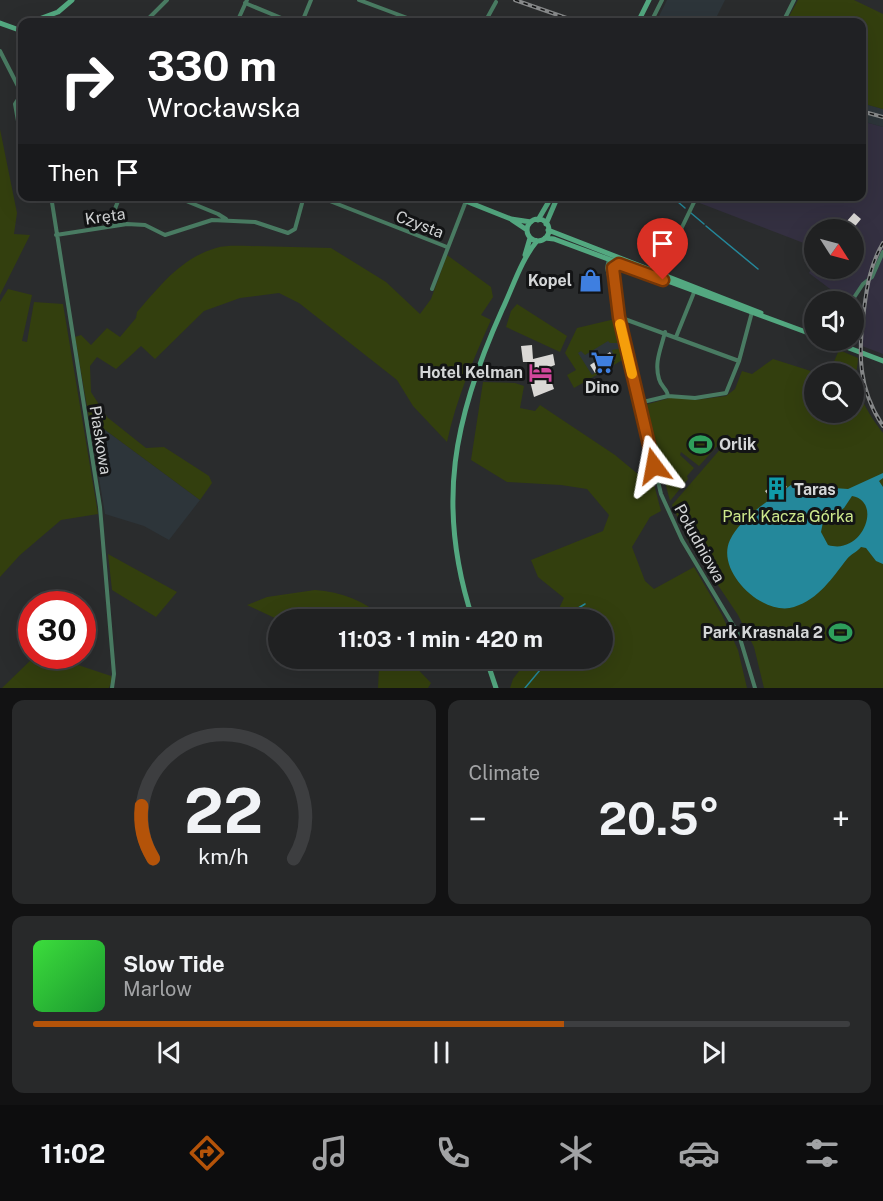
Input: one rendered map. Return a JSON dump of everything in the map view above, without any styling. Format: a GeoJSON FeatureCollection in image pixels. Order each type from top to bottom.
{"type":"FeatureCollection","features":[{"type":"Feature","properties":{"kind":"street"},"geometry":{"type":"LineString","coordinates":[[42,18],[58,12],[72,0]]}},
{"type":"Feature","properties":{"kind":"street"},"geometry":{"type":"LineString","coordinates":[[148,18],[167,0]]}},
{"type":"Feature","properties":{"kind":"street"},"geometry":{"type":"LineString","coordinates":[[304,18],[311,0]]}},
{"type":"Feature","properties":{"kind":"street"},"geometry":{"type":"LineString","coordinates":[[358,0],[407,18]]}},
{"type":"Feature","properties":{"kind":"street"},"geometry":{"type":"LineString","coordinates":[[640,18],[649,0]]}},
{"type":"Feature","properties":{"kind":"street"},"geometry":{"type":"LineString","coordinates":[[653,18],[662,0]]}},
{"type":"Feature","properties":{"kind":"street"},"geometry":{"type":"LineString","coordinates":[[785,18],[794,0]]}},
{"type":"Feature","properties":{"kind":"street"},"geometry":{"type":"LineString","coordinates":[[239,18],[246,2],[282,18]]}},
{"type":"Feature","properties":{"kind":"street"},"geometry":{"type":"LineString","coordinates":[[487,18],[496,2]]}},
{"type":"Feature","properties":{"kind":"street"},"geometry":{"type":"LineString","coordinates":[[0,23],[18,30]]}},
{"type":"Feature","properties":{"kind":"street"},"geometry":{"type":"LineString","coordinates":[[0,51],[18,85]]}},
{"type":"Feature","properties":{"kind":"street"},"geometry":{"type":"LineString","coordinates":[[18,99],[15,104],[18,121]]}},
{"type":"Feature","properties":{"kind":"street","name":"Piaskowa"},"geometry":{"type":"LineString","coordinates":[[52,201],[100,507],[114,674],[112,688]]}},
{"type":"Feature","properties":{"kind":"street"},"geometry":{"type":"LineString","coordinates":[[112,226],[111,219],[118,201]]}},
{"type":"Feature","properties":{"kind":"street"},"geometry":{"type":"LineString","coordinates":[[186,201],[218,214],[226,220]]}},
{"type":"Feature","properties":{"kind":"street","name":"Kręta"},"geometry":{"type":"LineString","coordinates":[[56,235],[112,226],[145,225],[165,235],[212,220],[255,222],[292,232],[295,229],[303,201]]}},
{"type":"Feature","properties":{"kind":"street","name":"Czysta"},"geometry":{"type":"LineString","coordinates":[[330,201],[447,247]]}},
{"type":"Feature","properties":{"kind":"street"},"geometry":{"type":"LineString","coordinates":[[432,289],[466,201],[511,219],[527,230],[530,238],[524,260],[473,380],[462,418],[454,462],[453,502],[456,549],[470,609]]}},
{"type":"Feature","properties":{"kind":"street"},"geometry":{"type":"LineString","coordinates":[[511,219],[531,222],[538,220],[549,201]]}},
{"type":"Feature","properties":{"kind":"street"},"geometry":{"type":"LineString","coordinates":[[545,238],[556,201]]}},
{"type":"Feature","properties":{"kind":"street"},"geometry":{"type":"LineString","coordinates":[[663,280],[660,273],[695,201]]}},
{"type":"Feature","properties":{"kind":"street"},"geometry":{"type":"LineString","coordinates":[[538,220],[547,227],[610,257],[619,264],[695,289]]}},
{"type":"Feature","properties":{"kind":"street"},"geometry":{"type":"LineString","coordinates":[[527,230],[531,222]]}},
{"type":"Feature","properties":{"kind":"street"},"geometry":{"type":"LineString","coordinates":[[530,238],[537,241]]}},
{"type":"Feature","properties":{"kind":"street"},"geometry":{"type":"LineString","coordinates":[[524,260],[537,241],[551,238],[660,273],[804,331]]}},
{"type":"Feature","properties":{"kind":"street"},"geometry":{"type":"LineString","coordinates":[[859,291],[872,277],[883,252]]}},
{"type":"Feature","properties":{"kind":"street","name":"Południowa"},"geometry":{"type":"LineString","coordinates":[[610,257],[615,299]]}},
{"type":"Feature","properties":{"kind":"street","name":"Południowa"},"geometry":{"type":"LineString","coordinates":[[610,257],[607,270],[657,481],[666,508],[682,540],[740,635],[755,688]]}},
{"type":"Feature","properties":{"kind":"street"},"geometry":{"type":"LineString","coordinates":[[613,268],[619,264]]}},
{"type":"Feature","properties":{"kind":"street"},"geometry":{"type":"LineString","coordinates":[[648,275],[660,273]]}},
{"type":"Feature","properties":{"kind":"street"},"geometry":{"type":"LineString","coordinates":[[676,337],[695,289]]}},
{"type":"Feature","properties":{"kind":"street"},"geometry":{"type":"LineString","coordinates":[[639,403],[668,396],[695,398],[726,393],[739,361],[752,311]]}},
{"type":"Feature","properties":{"kind":"street"},"geometry":{"type":"LineString","coordinates":[[619,317],[739,361]]}},
{"type":"Feature","properties":{"kind":"street"},"geometry":{"type":"LineString","coordinates":[[665,332],[657,360],[659,380],[667,390],[668,396]]}},
{"type":"Feature","properties":{"kind":"street"},"geometry":{"type":"LineString","coordinates":[[857,351],[883,361]]}},
{"type":"Feature","properties":{"kind":"street"},"geometry":{"type":"LineString","coordinates":[[490,669],[496,688]]}},
{"type":"Feature","properties":{"kind":"shaded area"},"geometry":{"type":"Polygon","coordinates":[[[667,0],[725,0],[716,18],[658,18],[667,0]]]}},
{"type":"Feature","properties":{"kind":"shaded area"},"geometry":{"type":"Polygon","coordinates":[[[866,104],[883,109],[883,127],[866,122],[866,104]]]}},
{"type":"Feature","properties":{"kind":"shaded area"},"geometry":{"type":"Polygon","coordinates":[[[866,122],[883,127],[883,240],[861,291],[833,291],[817,279],[864,279],[864,219],[804,219],[804,243],[697,201],[866,201],[866,122]]]}},
{"type":"Feature","properties":{"kind":"shaded area"},"geometry":{"type":"Polygon","coordinates":[[[883,240],[883,246],[875,262],[869,283],[864,328],[865,284],[872,262],[883,240]]]}},
{"type":"Feature","properties":{"kind":"shaded area"},"geometry":{"type":"Polygon","coordinates":[[[883,246],[883,354],[864,347],[869,283],[875,262],[883,246]]]}},
{"type":"Feature","properties":{"kind":"shaded area"},"geometry":{"type":"Polygon","coordinates":[[[616,325],[624,359],[588,380],[570,354],[616,325]]]}},
{"type":"Feature","properties":{"kind":"shaded area"},"geometry":{"type":"Polygon","coordinates":[[[89,418],[200,500],[169,540],[144,526],[105,514],[89,418]]]}},
{"type":"Feature","properties":{"kind":"green space"},"geometry":{"type":"Polygon","coordinates":[[[798,0],[854,0],[883,14],[883,109],[866,104],[866,18],[788,18],[798,0]]]}},
{"type":"Feature","properties":{"kind":"green space"},"geometry":{"type":"Polygon","coordinates":[[[0,129],[17,213],[14,234],[30,235],[0,295],[0,129]]]}},
{"type":"Feature","properties":{"kind":"green space"},"geometry":{"type":"Polygon","coordinates":[[[228,246],[331,248],[386,282],[420,314],[431,299],[447,255],[491,287],[493,297],[481,315],[491,320],[466,380],[447,442],[413,406],[397,380],[299,303],[279,293],[240,298],[204,311],[155,359],[141,346],[116,369],[97,357],[90,366],[91,392],[107,417],[146,448],[164,447],[209,476],[212,483],[200,500],[89,418],[75,337],[81,335],[91,345],[107,328],[120,337],[136,318],[137,312],[172,274],[192,259],[216,248],[228,246]]]}},
{"type":"Feature","properties":{"kind":"green space"},"geometry":{"type":"Polygon","coordinates":[[[8,289],[32,295],[22,341],[27,342],[34,302],[63,304],[98,514],[61,520],[20,555],[0,577],[0,302],[8,289]]]}},
{"type":"Feature","properties":{"kind":"green space"},"geometry":{"type":"Polygon","coordinates":[[[517,304],[567,336],[560,352],[506,327],[511,311],[517,304]]]}},
{"type":"Feature","properties":{"kind":"green space"},"geometry":{"type":"Polygon","coordinates":[[[615,319],[619,343],[608,341],[585,355],[581,351],[578,353],[592,375],[615,360],[612,350],[622,348],[624,359],[574,388],[567,375],[576,370],[565,353],[577,328],[615,319]]]}},
{"type":"Feature","properties":{"kind":"green space","name":"Park Kacza Górka"},"geometry":{"type":"Polygon","coordinates":[[[839,351],[858,358],[857,363],[833,363],[839,351]]]}},
{"type":"Feature","properties":{"kind":"green space","name":"Park Kacza Górka"},"geometry":{"type":"Polygon","coordinates":[[[773,359],[804,369],[804,423],[864,423],[864,403],[883,433],[883,688],[764,688],[754,647],[738,615],[689,542],[672,505],[729,439],[728,434],[699,466],[681,452],[680,455],[694,468],[670,501],[645,405],[680,395],[695,400],[726,396],[735,389],[742,371],[752,374],[773,359]]]}},
{"type":"Feature","properties":{"kind":"green space"},"geometry":{"type":"Polygon","coordinates":[[[483,382],[515,383],[524,386],[520,408],[535,411],[540,405],[615,455],[639,475],[651,473],[661,511],[650,517],[632,547],[645,581],[654,589],[694,567],[722,615],[738,650],[747,688],[510,688],[520,669],[613,669],[613,609],[559,609],[564,598],[538,577],[531,560],[603,531],[609,515],[587,489],[507,482],[471,460],[483,382]]]}},
{"type":"Feature","properties":{"kind":"green space"},"geometry":{"type":"Polygon","coordinates":[[[108,554],[177,592],[156,617],[112,590],[108,554]]]}},
{"type":"Feature","properties":{"kind":"green space"},"geometry":{"type":"Polygon","coordinates":[[[315,590],[353,598],[373,609],[268,609],[268,615],[247,605],[267,597],[315,590]]]}},
{"type":"Feature","properties":{"kind":"green space"},"geometry":{"type":"Polygon","coordinates":[[[22,669],[90,669],[111,676],[112,680],[109,688],[2,688],[22,669]]]}},
{"type":"Feature","properties":{"kind":"green space"},"geometry":{"type":"Polygon","coordinates":[[[379,669],[418,669],[431,683],[428,688],[378,688],[379,669]]]}},
{"type":"Feature","properties":{"kind":"water"},"geometry":{"type":"Polygon","coordinates":[[[883,473],[883,478],[879,481],[883,487],[883,564],[876,561],[866,548],[861,547],[849,557],[818,593],[794,607],[782,608],[769,605],[745,589],[729,565],[727,552],[730,540],[749,516],[791,485],[848,489],[883,473]],[[852,496],[844,508],[823,522],[821,532],[828,545],[840,546],[851,543],[859,536],[865,527],[867,517],[866,507],[861,500],[852,496]]]}},
{"type":"Feature","properties":{"kind":"building"},"geometry":{"type":"Polygon","coordinates":[[[854,213],[861,219],[849,219],[854,213]]]}},
{"type":"Feature","properties":{"kind":"building"},"geometry":{"type":"Polygon","coordinates":[[[650,239],[664,246],[658,259],[644,252],[650,239]]]}},
{"type":"Feature","properties":{"kind":"building","name":"Hotel Kelman"},"geometry":{"type":"Polygon","coordinates":[[[532,345],[533,359],[553,354],[555,365],[547,368],[554,389],[534,397],[529,377],[535,375],[531,362],[523,362],[521,346],[532,345]]]}},
{"type":"Feature","properties":{"kind":"building","name":"Dino"},"geometry":{"type":"Polygon","coordinates":[[[610,352],[615,360],[595,373],[590,365],[610,352]]]}},
{"type":"Feature","properties":{"kind":"building","name":"Taras"},"geometry":{"type":"Polygon","coordinates":[[[781,479],[787,487],[771,499],[765,491],[781,479]]]}},
{"type":"Feature","properties":{"kind":"waterway"},"geometry":{"type":"LineString","coordinates":[[677,201],[685,208]]}},
{"type":"Feature","properties":{"kind":"waterway"},"geometry":{"type":"LineString","coordinates":[[691,213],[704,224]]}},
{"type":"Feature","properties":{"kind":"waterway"},"geometry":{"type":"LineString","coordinates":[[706,226],[758,269]]}},
{"type":"Feature","properties":{"kind":"waterway"},"geometry":{"type":"LineString","coordinates":[[577,609],[585,604]]}},
{"type":"Feature","properties":{"kind":"waterway"},"geometry":{"type":"LineString","coordinates":[[525,688],[541,669]]}},
{"type":"Feature","properties":{"kind":"railway"},"geometry":{"type":"LineString","coordinates":[[515,0],[567,18]]}},
{"type":"Feature","properties":{"kind":"railway"},"geometry":{"type":"LineString","coordinates":[[866,112],[883,117]]}},
{"type":"Feature","properties":{"kind":"railway"},"geometry":{"type":"LineString","coordinates":[[883,243],[875,259],[868,284],[861,341],[864,384],[883,426]]}},
{"type":"Feature","properties":{"kind":"slow traffic"},"geometry":{"type":"LineString","coordinates":[[620,324],[632,374]]}},
{"type":"Feature","properties":{"kind":"place","name":"Kopel"},"geometry":{"type":"Point","coordinates":[590,280]}},
{"type":"Feature","properties":{"kind":"place","name":"Dino"},"geometry":{"type":"Point","coordinates":[602,362]}},
{"type":"Feature","properties":{"kind":"place","name":"Hotel Kelman"},"geometry":{"type":"Point","coordinates":[541,372]}},
{"type":"Feature","properties":{"kind":"place","name":"Orlik"},"geometry":{"type":"Point","coordinates":[701,444]}},
{"type":"Feature","properties":{"kind":"place","name":"Taras"},"geometry":{"type":"Point","coordinates":[776,489]}},
{"type":"Feature","properties":{"kind":"place","name":"Park Krasnala 2"},"geometry":{"type":"Point","coordinates":[841,632]}},
{"type":"Feature","properties":{"kind":"route"},"geometry":{"type":"LineString","coordinates":[[654,466],[615,299],[613,268],[619,264],[663,280]]}}]}
